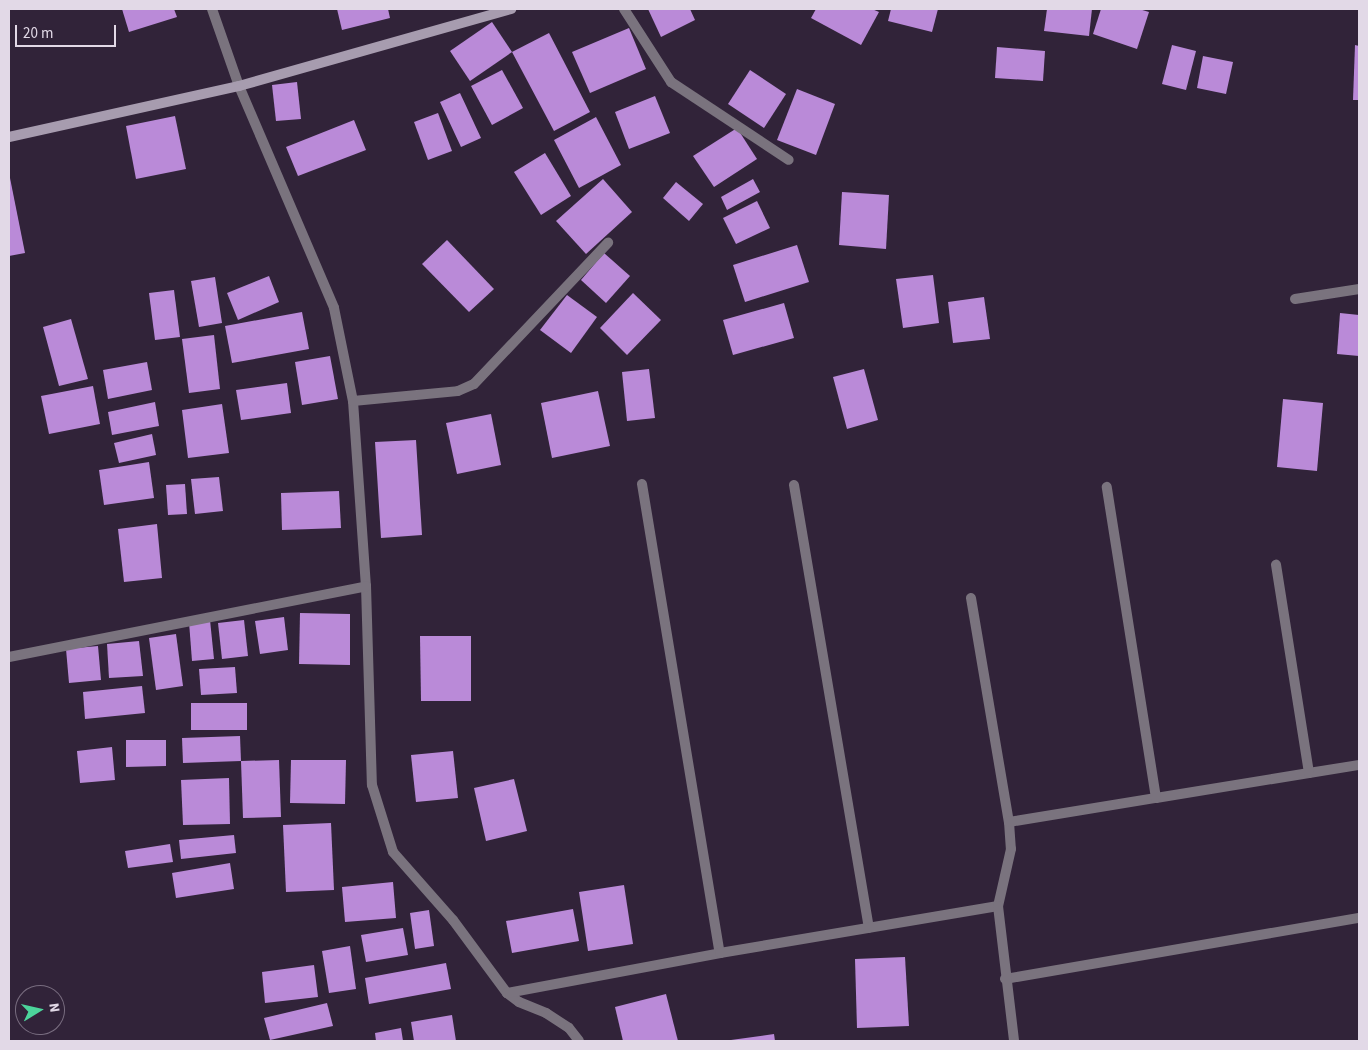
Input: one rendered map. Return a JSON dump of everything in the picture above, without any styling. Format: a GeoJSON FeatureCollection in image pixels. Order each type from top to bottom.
{"type":"FeatureCollection","features":[{"type":"Feature","properties":{"kind":"street"},"geometry":{"type":"LineString","coordinates":[[212,9],[239,86],[334,308],[354,401],[366,586],[372,785],[393,852],[453,920],[507,994],[519,1002],[553,1018],[568,1028],[579,1041]]}},
{"type":"Feature","properties":{"kind":"street"},"geometry":{"type":"LineString","coordinates":[[9,137],[239,86],[511,9]]}},
{"type":"Feature","properties":{"kind":"street"},"geometry":{"type":"LineString","coordinates":[[624,9],[671,82],[789,160]]}},
{"type":"Feature","properties":{"kind":"street"},"geometry":{"type":"LineString","coordinates":[[354,401],[458,391],[474,384],[608,243]]}},
{"type":"Feature","properties":{"kind":"street"},"geometry":{"type":"LineString","coordinates":[[1295,299],[1359,290]]}},
{"type":"Feature","properties":{"kind":"street"},"geometry":{"type":"LineString","coordinates":[[642,484],[720,953]]}},
{"type":"Feature","properties":{"kind":"street"},"geometry":{"type":"LineString","coordinates":[[794,485],[869,928]]}},
{"type":"Feature","properties":{"kind":"street"},"geometry":{"type":"LineString","coordinates":[[1107,487],[1156,798]]}},
{"type":"Feature","properties":{"kind":"street"},"geometry":{"type":"LineString","coordinates":[[1276,565],[1309,773]]}},
{"type":"Feature","properties":{"kind":"street"},"geometry":{"type":"LineString","coordinates":[[9,657],[366,586]]}},
{"type":"Feature","properties":{"kind":"street"},"geometry":{"type":"LineString","coordinates":[[970,598],[1010,822],[1011,849],[998,906],[1005,979],[1014,1041]]}},
{"type":"Feature","properties":{"kind":"street"},"geometry":{"type":"LineString","coordinates":[[1010,822],[1359,765]]}},
{"type":"Feature","properties":{"kind":"street"},"geometry":{"type":"LineString","coordinates":[[507,994],[720,953],[998,906]]}},
{"type":"Feature","properties":{"kind":"street"},"geometry":{"type":"LineString","coordinates":[[1005,979],[1359,918]]}},
{"type":"Feature","properties":{"kind":"building"},"geometry":{"type":"Polygon","coordinates":[[[122,9],[174,9],[177,17],[129,32],[122,9]]]}},
{"type":"Feature","properties":{"kind":"building"},"geometry":{"type":"Polygon","coordinates":[[[337,9],[388,9],[390,18],[342,30],[337,9]]]}},
{"type":"Feature","properties":{"kind":"building"},"geometry":{"type":"Polygon","coordinates":[[[648,9],[690,9],[695,20],[661,37],[648,9]]]}},
{"type":"Feature","properties":{"kind":"building"},"geometry":{"type":"Polygon","coordinates":[[[816,9],[872,9],[879,12],[861,45],[811,18],[816,9]]]}},
{"type":"Feature","properties":{"kind":"building"},"geometry":{"type":"Polygon","coordinates":[[[891,9],[938,9],[932,32],[888,21],[891,9]]]}},
{"type":"Feature","properties":{"kind":"building"},"geometry":{"type":"Polygon","coordinates":[[[1047,9],[1092,9],[1089,36],[1044,31],[1047,9]]]}},
{"type":"Feature","properties":{"kind":"building"},"geometry":{"type":"Polygon","coordinates":[[[1101,9],[1139,9],[1149,12],[1137,49],[1093,34],[1101,9]]]}},
{"type":"Feature","properties":{"kind":"building"},"geometry":{"type":"Polygon","coordinates":[[[492,22],[512,52],[470,81],[450,51],[492,22]]]}},
{"type":"Feature","properties":{"kind":"building"},"geometry":{"type":"Polygon","coordinates":[[[629,28],[646,69],[590,93],[572,52],[629,28]]]}},
{"type":"Feature","properties":{"kind":"building"},"geometry":{"type":"Polygon","coordinates":[[[549,33],[590,112],[554,131],[512,52],[549,33]]]}},
{"type":"Feature","properties":{"kind":"building"},"geometry":{"type":"Polygon","coordinates":[[[1172,45],[1196,51],[1186,90],[1162,84],[1172,45]]]}},
{"type":"Feature","properties":{"kind":"building"},"geometry":{"type":"Polygon","coordinates":[[[1355,45],[1359,46],[1359,100],[1353,100],[1355,45]]]}},
{"type":"Feature","properties":{"kind":"building"},"geometry":{"type":"Polygon","coordinates":[[[997,47],[1045,51],[1043,81],[995,78],[997,47]]]}},
{"type":"Feature","properties":{"kind":"building"},"geometry":{"type":"Polygon","coordinates":[[[1203,56],[1233,62],[1226,94],[1197,88],[1203,56]]]}},
{"type":"Feature","properties":{"kind":"building"},"geometry":{"type":"Polygon","coordinates":[[[502,70],[523,108],[492,125],[471,86],[502,70]]]}},
{"type":"Feature","properties":{"kind":"building"},"geometry":{"type":"Polygon","coordinates":[[[750,70],[786,94],[764,128],[728,104],[750,70]]]}},
{"type":"Feature","properties":{"kind":"building"},"geometry":{"type":"Polygon","coordinates":[[[297,82],[301,119],[276,121],[272,85],[297,82]]]}},
{"type":"Feature","properties":{"kind":"building"},"geometry":{"type":"Polygon","coordinates":[[[797,89],[835,104],[816,155],[777,140],[797,89]]]}},
{"type":"Feature","properties":{"kind":"building"},"geometry":{"type":"Polygon","coordinates":[[[460,93],[481,138],[461,147],[440,102],[460,93]]]}},
{"type":"Feature","properties":{"kind":"building"},"geometry":{"type":"Polygon","coordinates":[[[655,96],[670,133],[629,149],[615,112],[655,96]]]}},
{"type":"Feature","properties":{"kind":"building"},"geometry":{"type":"Polygon","coordinates":[[[438,113],[452,151],[428,160],[414,122],[438,113]]]}},
{"type":"Feature","properties":{"kind":"building"},"geometry":{"type":"Polygon","coordinates":[[[175,116],[186,169],[136,179],[126,126],[175,116]]]}},
{"type":"Feature","properties":{"kind":"building"},"geometry":{"type":"Polygon","coordinates":[[[596,117],[621,165],[579,188],[554,140],[596,117]]]}},
{"type":"Feature","properties":{"kind":"building"},"geometry":{"type":"Polygon","coordinates":[[[354,120],[366,150],[298,176],[286,147],[354,120]]]}},
{"type":"Feature","properties":{"kind":"building"},"geometry":{"type":"Polygon","coordinates":[[[737,128],[757,159],[714,187],[693,156],[737,128]]]}},
{"type":"Feature","properties":{"kind":"building"},"geometry":{"type":"Polygon","coordinates":[[[545,153],[571,196],[541,215],[514,172],[545,153]]]}},
{"type":"Feature","properties":{"kind":"building"},"geometry":{"type":"Polygon","coordinates":[[[9,179],[25,253],[9,256],[9,179]]]}},
{"type":"Feature","properties":{"kind":"building"},"geometry":{"type":"Polygon","coordinates":[[[603,179],[632,212],[586,254],[556,221],[603,179]]]}},
{"type":"Feature","properties":{"kind":"building"},"geometry":{"type":"Polygon","coordinates":[[[753,179],[760,192],[727,210],[721,197],[753,179]]]}},
{"type":"Feature","properties":{"kind":"building"},"geometry":{"type":"Polygon","coordinates":[[[676,182],[703,204],[689,221],[663,198],[676,182]]]}},
{"type":"Feature","properties":{"kind":"building"},"geometry":{"type":"Polygon","coordinates":[[[842,192],[889,195],[886,249],[839,245],[842,192]]]}},
{"type":"Feature","properties":{"kind":"building"},"geometry":{"type":"Polygon","coordinates":[[[757,201],[770,228],[736,244],[723,218],[757,201]]]}},
{"type":"Feature","properties":{"kind":"building"},"geometry":{"type":"Polygon","coordinates":[[[447,240],[494,289],[469,312],[422,264],[447,240]]]}},
{"type":"Feature","properties":{"kind":"building"},"geometry":{"type":"Polygon","coordinates":[[[797,245],[809,282],[745,302],[733,265],[797,245]]]}},
{"type":"Feature","properties":{"kind":"building"},"geometry":{"type":"Polygon","coordinates":[[[604,253],[630,276],[606,303],[581,280],[604,253]]]}},
{"type":"Feature","properties":{"kind":"building"},"geometry":{"type":"Polygon","coordinates":[[[933,275],[939,323],[903,328],[896,279],[933,275]]]}},
{"type":"Feature","properties":{"kind":"building"},"geometry":{"type":"Polygon","coordinates":[[[269,276],[279,302],[238,320],[227,293],[269,276]]]}},
{"type":"Feature","properties":{"kind":"building"},"geometry":{"type":"Polygon","coordinates":[[[215,277],[222,323],[199,327],[191,281],[215,277]]]}},
{"type":"Feature","properties":{"kind":"building"},"geometry":{"type":"Polygon","coordinates":[[[174,290],[180,337],[155,340],[149,293],[174,290]]]}},
{"type":"Feature","properties":{"kind":"building"},"geometry":{"type":"Polygon","coordinates":[[[633,293],[661,320],[627,355],[600,328],[633,293]]]}},
{"type":"Feature","properties":{"kind":"building"},"geometry":{"type":"Polygon","coordinates":[[[567,295],[597,317],[571,353],[540,330],[567,295]]]}},
{"type":"Feature","properties":{"kind":"building"},"geometry":{"type":"Polygon","coordinates":[[[984,297],[990,339],[953,343],[948,302],[984,297]]]}},
{"type":"Feature","properties":{"kind":"building"},"geometry":{"type":"Polygon","coordinates":[[[784,303],[794,338],[733,355],[723,320],[784,303]]]}},
{"type":"Feature","properties":{"kind":"building"},"geometry":{"type":"Polygon","coordinates":[[[302,312],[309,349],[232,363],[225,326],[302,312]]]}},
{"type":"Feature","properties":{"kind":"building"},"geometry":{"type":"Polygon","coordinates":[[[1340,313],[1359,315],[1359,356],[1337,354],[1340,313]]]}},
{"type":"Feature","properties":{"kind":"building"},"geometry":{"type":"Polygon","coordinates":[[[71,319],[88,379],[59,386],[43,327],[71,319]]]}},
{"type":"Feature","properties":{"kind":"building"},"geometry":{"type":"Polygon","coordinates":[[[214,335],[220,389],[189,393],[182,339],[214,335]]]}},
{"type":"Feature","properties":{"kind":"building"},"geometry":{"type":"Polygon","coordinates":[[[330,356],[338,399],[302,405],[295,362],[330,356]]]}},
{"type":"Feature","properties":{"kind":"building"},"geometry":{"type":"Polygon","coordinates":[[[147,362],[152,390],[108,399],[103,370],[147,362]]]}},
{"type":"Feature","properties":{"kind":"building"},"geometry":{"type":"Polygon","coordinates":[[[649,369],[655,418],[627,421],[622,372],[649,369]]]}},
{"type":"Feature","properties":{"kind":"building"},"geometry":{"type":"Polygon","coordinates":[[[864,369],[878,420],[847,429],[833,377],[864,369]]]}},
{"type":"Feature","properties":{"kind":"building"},"geometry":{"type":"Polygon","coordinates":[[[287,383],[291,413],[241,420],[236,390],[287,383]]]}},
{"type":"Feature","properties":{"kind":"building"},"geometry":{"type":"Polygon","coordinates":[[[93,386],[100,424],[49,434],[41,396],[93,386]]]}},
{"type":"Feature","properties":{"kind":"building"},"geometry":{"type":"Polygon","coordinates":[[[598,391],[610,446],[552,458],[541,403],[598,391]]]}},
{"type":"Feature","properties":{"kind":"building"},"geometry":{"type":"Polygon","coordinates":[[[1283,399],[1323,403],[1317,471],[1277,467],[1283,399]]]}},
{"type":"Feature","properties":{"kind":"building"},"geometry":{"type":"Polygon","coordinates":[[[155,402],[159,426],[112,435],[108,412],[155,402]]]}},
{"type":"Feature","properties":{"kind":"building"},"geometry":{"type":"Polygon","coordinates":[[[222,404],[229,453],[188,458],[182,410],[222,404]]]}},
{"type":"Feature","properties":{"kind":"building"},"geometry":{"type":"Polygon","coordinates":[[[491,414],[501,465],[457,474],[446,423],[491,414]]]}},
{"type":"Feature","properties":{"kind":"building"},"geometry":{"type":"Polygon","coordinates":[[[152,434],[156,455],[119,463],[114,443],[152,434]]]}},
{"type":"Feature","properties":{"kind":"building"},"geometry":{"type":"Polygon","coordinates":[[[416,440],[422,535],[381,538],[375,442],[416,440]]]}},
{"type":"Feature","properties":{"kind":"building"},"geometry":{"type":"Polygon","coordinates":[[[149,462],[154,498],[104,505],[99,470],[149,462]]]}},
{"type":"Feature","properties":{"kind":"building"},"geometry":{"type":"Polygon","coordinates":[[[219,477],[223,511],[195,514],[191,479],[219,477]]]}},
{"type":"Feature","properties":{"kind":"building"},"geometry":{"type":"Polygon","coordinates":[[[185,484],[187,514],[168,515],[166,485],[185,484]]]}},
{"type":"Feature","properties":{"kind":"building"},"geometry":{"type":"Polygon","coordinates":[[[339,491],[341,528],[282,530],[281,493],[339,491]]]}},
{"type":"Feature","properties":{"kind":"building"},"geometry":{"type":"Polygon","coordinates":[[[157,524],[162,578],[124,582],[118,529],[157,524]]]}},
{"type":"Feature","properties":{"kind":"building"},"geometry":{"type":"Polygon","coordinates":[[[300,613],[350,614],[350,665],[299,664],[300,613]]]}},
{"type":"Feature","properties":{"kind":"building"},"geometry":{"type":"Polygon","coordinates":[[[284,617],[288,650],[260,654],[255,621],[284,617]]]}},
{"type":"Feature","properties":{"kind":"building"},"geometry":{"type":"Polygon","coordinates":[[[210,620],[214,659],[192,661],[189,622],[210,620]]]}},
{"type":"Feature","properties":{"kind":"building"},"geometry":{"type":"Polygon","coordinates":[[[244,620],[248,656],[222,659],[218,623],[244,620]]]}},
{"type":"Feature","properties":{"kind":"building"},"geometry":{"type":"Polygon","coordinates":[[[176,634],[183,686],[156,690],[149,638],[176,634]]]}},
{"type":"Feature","properties":{"kind":"building"},"geometry":{"type":"Polygon","coordinates":[[[420,636],[471,636],[471,701],[421,701],[420,636]]]}},
{"type":"Feature","properties":{"kind":"building"},"geometry":{"type":"Polygon","coordinates":[[[139,641],[143,676],[109,678],[107,644],[139,641]]]}},
{"type":"Feature","properties":{"kind":"building"},"geometry":{"type":"Polygon","coordinates":[[[98,646],[101,680],[69,683],[66,649],[98,646]]]}},
{"type":"Feature","properties":{"kind":"building"},"geometry":{"type":"Polygon","coordinates":[[[235,667],[237,693],[201,695],[199,669],[235,667]]]}},
{"type":"Feature","properties":{"kind":"building"},"geometry":{"type":"Polygon","coordinates":[[[142,686],[145,713],[85,719],[83,692],[142,686]]]}},
{"type":"Feature","properties":{"kind":"building"},"geometry":{"type":"Polygon","coordinates":[[[191,703],[247,703],[247,730],[191,730],[191,703]]]}},
{"type":"Feature","properties":{"kind":"building"},"geometry":{"type":"Polygon","coordinates":[[[240,736],[241,761],[183,763],[182,738],[240,736]]]}},
{"type":"Feature","properties":{"kind":"building"},"geometry":{"type":"Polygon","coordinates":[[[126,740],[166,740],[166,766],[126,767],[126,740]]]}},
{"type":"Feature","properties":{"kind":"building"},"geometry":{"type":"Polygon","coordinates":[[[112,747],[115,780],[80,783],[77,751],[112,747]]]}},
{"type":"Feature","properties":{"kind":"building"},"geometry":{"type":"Polygon","coordinates":[[[453,751],[458,798],[416,802],[411,755],[453,751]]]}},
{"type":"Feature","properties":{"kind":"building"},"geometry":{"type":"Polygon","coordinates":[[[279,760],[281,817],[243,818],[241,761],[279,760]]]}},
{"type":"Feature","properties":{"kind":"building"},"geometry":{"type":"Polygon","coordinates":[[[291,760],[346,760],[345,804],[290,803],[291,760]]]}},
{"type":"Feature","properties":{"kind":"building"},"geometry":{"type":"Polygon","coordinates":[[[229,778],[230,824],[183,825],[181,780],[229,778]]]}},
{"type":"Feature","properties":{"kind":"building"},"geometry":{"type":"Polygon","coordinates":[[[514,779],[527,831],[486,841],[474,788],[514,779]]]}},
{"type":"Feature","properties":{"kind":"building"},"geometry":{"type":"Polygon","coordinates":[[[331,823],[334,890],[286,892],[283,825],[331,823]]]}},
{"type":"Feature","properties":{"kind":"building"},"geometry":{"type":"Polygon","coordinates":[[[234,835],[236,853],[181,859],[179,840],[234,835]]]}},
{"type":"Feature","properties":{"kind":"building"},"geometry":{"type":"Polygon","coordinates":[[[170,844],[173,862],[128,868],[125,851],[170,844]]]}},
{"type":"Feature","properties":{"kind":"building"},"geometry":{"type":"Polygon","coordinates":[[[230,863],[234,889],[176,898],[172,873],[230,863]]]}},
{"type":"Feature","properties":{"kind":"building"},"geometry":{"type":"Polygon","coordinates":[[[393,882],[396,918],[345,922],[342,887],[393,882]]]}},
{"type":"Feature","properties":{"kind":"building"},"geometry":{"type":"Polygon","coordinates":[[[624,885],[633,944],[588,951],[579,892],[624,885]]]}},
{"type":"Feature","properties":{"kind":"building"},"geometry":{"type":"Polygon","coordinates":[[[573,909],[579,941],[512,953],[506,921],[573,909]]]}},
{"type":"Feature","properties":{"kind":"building"},"geometry":{"type":"Polygon","coordinates":[[[429,910],[434,946],[415,949],[410,913],[429,910]]]}},
{"type":"Feature","properties":{"kind":"building"},"geometry":{"type":"Polygon","coordinates":[[[403,928],[408,955],[366,962],[361,935],[403,928]]]}},
{"type":"Feature","properties":{"kind":"building"},"geometry":{"type":"Polygon","coordinates":[[[350,946],[356,989],[329,993],[322,951],[350,946]]]}},
{"type":"Feature","properties":{"kind":"building"},"geometry":{"type":"Polygon","coordinates":[[[905,957],[909,1026],[857,1028],[855,959],[905,957]]]}},
{"type":"Feature","properties":{"kind":"building"},"geometry":{"type":"Polygon","coordinates":[[[446,963],[451,989],[369,1004],[365,978],[446,963]]]}},
{"type":"Feature","properties":{"kind":"building"},"geometry":{"type":"Polygon","coordinates":[[[314,965],[318,997],[265,1003],[262,972],[314,965]]]}},
{"type":"Feature","properties":{"kind":"building"},"geometry":{"type":"Polygon","coordinates":[[[666,994],[678,1041],[623,1041],[615,1007],[666,994]]]}},
{"type":"Feature","properties":{"kind":"building"},"geometry":{"type":"Polygon","coordinates":[[[327,1003],[333,1026],[270,1040],[264,1018],[327,1003]]]}},
{"type":"Feature","properties":{"kind":"building"},"geometry":{"type":"Polygon","coordinates":[[[452,1015],[456,1041],[414,1041],[411,1022],[452,1015]]]}},
{"type":"Feature","properties":{"kind":"building"},"geometry":{"type":"Polygon","coordinates":[[[401,1028],[403,1041],[376,1041],[375,1033],[401,1028]]]}},
{"type":"Feature","properties":{"kind":"building"},"geometry":{"type":"Polygon","coordinates":[[[774,1034],[775,1041],[731,1040],[774,1034]]]}}]}
